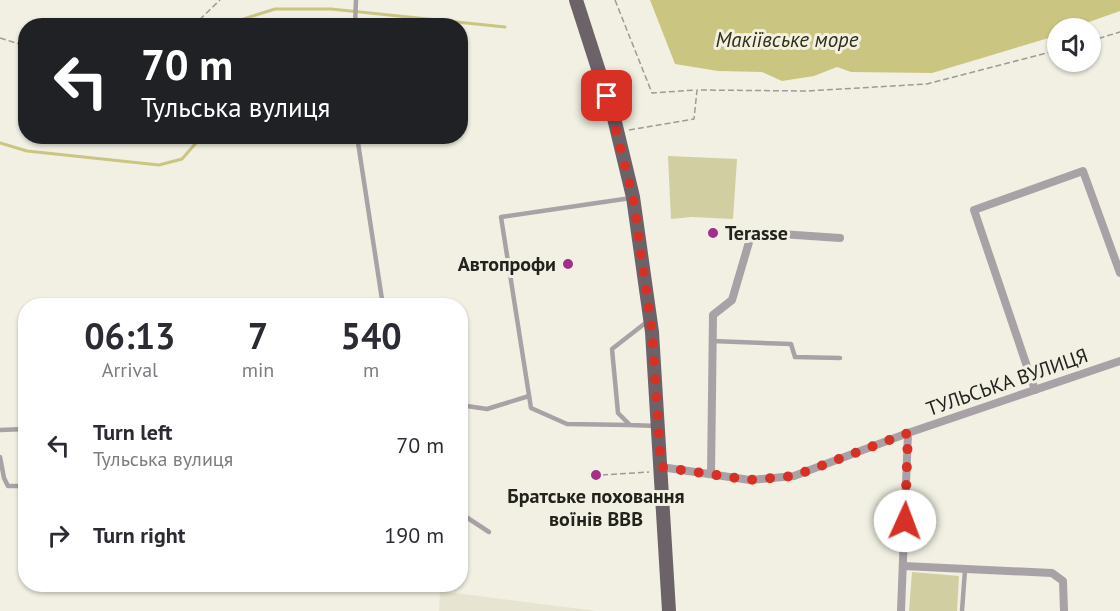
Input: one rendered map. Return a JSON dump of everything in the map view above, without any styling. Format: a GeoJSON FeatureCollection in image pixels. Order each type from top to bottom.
{"type":"FeatureCollection","features":[{"type":"Feature","properties":{"kind":"main road"},"geometry":{"type":"LineString","coordinates":[[576,0],[617,132],[633,197],[650,319],[669,611]]}},
{"type":"Feature","properties":{"kind":"street"},"geometry":{"type":"LineString","coordinates":[[1035,390],[974,210],[1083,171],[1120,273]]}},
{"type":"Feature","properties":{"kind":"street"},"geometry":{"type":"LineString","coordinates":[[711,474],[713,315],[732,300],[752,232],[840,238]]}},
{"type":"Feature","properties":{"kind":"street","name":"ТУЛЬСЬКА ВУЛИЦЯ"},"geometry":{"type":"LineString","coordinates":[[661,470],[750,480],[794,476],[908,433],[1120,361]]}},
{"type":"Feature","properties":{"kind":"street"},"geometry":{"type":"LineString","coordinates":[[901,611],[908,433]]}},
{"type":"Feature","properties":{"kind":"street"},"geometry":{"type":"LineString","coordinates":[[904,566],[1052,573],[1063,580],[1064,611]]}},
{"type":"Feature","properties":{"kind":"lane"},"geometry":{"type":"LineString","coordinates":[[355,18],[356,0]]}},
{"type":"Feature","properties":{"kind":"lane"},"geometry":{"type":"LineString","coordinates":[[358,144],[382,298]]}},
{"type":"Feature","properties":{"kind":"lane"},"geometry":{"type":"LineString","coordinates":[[633,197],[501,216],[531,408],[567,424],[658,426]]}},
{"type":"Feature","properties":{"kind":"lane"},"geometry":{"type":"LineString","coordinates":[[630,425],[618,413],[612,349],[650,319]]}},
{"type":"Feature","properties":{"kind":"lane"},"geometry":{"type":"LineString","coordinates":[[712,341],[791,344],[795,357],[840,358]]}},
{"type":"Feature","properties":{"kind":"lane"},"geometry":{"type":"LineString","coordinates":[[468,406],[487,409],[529,396]]}},
{"type":"Feature","properties":{"kind":"lane"},"geometry":{"type":"LineString","coordinates":[[0,430],[18,429]]}},
{"type":"Feature","properties":{"kind":"lane"},"geometry":{"type":"LineString","coordinates":[[0,458],[8,486],[18,486]]}},
{"type":"Feature","properties":{"kind":"lane"},"geometry":{"type":"LineString","coordinates":[[468,518],[489,532]]}},
{"type":"Feature","properties":{"kind":"lane"},"geometry":{"type":"LineString","coordinates":[[962,611],[965,570]]}},
{"type":"Feature","properties":{"kind":"path"},"geometry":{"type":"LineString","coordinates":[[201,18],[220,0]]}},
{"type":"Feature","properties":{"kind":"path"},"geometry":{"type":"LineString","coordinates":[[615,0],[652,93],[697,90],[807,91],[927,84],[1047,53]]}},
{"type":"Feature","properties":{"kind":"path"},"geometry":{"type":"LineString","coordinates":[[1101,38],[1120,32]]}},
{"type":"Feature","properties":{"kind":"path"},"geometry":{"type":"LineString","coordinates":[[0,38],[18,44]]}},
{"type":"Feature","properties":{"kind":"path"},"geometry":{"type":"LineString","coordinates":[[617,132],[694,119],[697,90]]}},
{"type":"Feature","properties":{"kind":"path"},"geometry":{"type":"LineString","coordinates":[[602,475],[661,470]]}},
{"type":"Feature","properties":{"kind":"shaded area"},"geometry":{"type":"Polygon","coordinates":[[[668,156],[737,159],[733,219],[692,217],[671,219],[668,156]]]}},
{"type":"Feature","properties":{"kind":"shaded area"},"geometry":{"type":"Polygon","coordinates":[[[912,572],[959,576],[957,611],[909,611],[912,572]]]}},
{"type":"Feature","properties":{"kind":"shaded area"},"geometry":{"type":"Polygon","coordinates":[[[440,592],[448,592],[597,611],[439,611],[440,592]]]}},
{"type":"Feature","properties":{"kind":"water","name":"Макіївське море"},"geometry":{"type":"Polygon","coordinates":[[[650,0],[1120,0],[1120,11],[1100,18],[1047,18],[1047,38],[932,73],[851,72],[837,67],[814,76],[782,81],[762,72],[718,71],[675,64],[650,0]]]}},
{"type":"Feature","properties":{"kind":"waterway"},"geometry":{"type":"LineString","coordinates":[[246,18],[275,9],[331,9],[418,18]]}},
{"type":"Feature","properties":{"kind":"waterway"},"geometry":{"type":"LineString","coordinates":[[468,23],[505,27]]}},
{"type":"Feature","properties":{"kind":"waterway"},"geometry":{"type":"LineString","coordinates":[[0,143],[27,151],[159,165],[182,159],[195,144]]}},
{"type":"Feature","properties":{"kind":"place","name":"Terasse"},"geometry":{"type":"Point","coordinates":[713,233]}},
{"type":"Feature","properties":{"kind":"place","name":"Автопрофи"},"geometry":{"type":"Point","coordinates":[568,264]}},
{"type":"Feature","properties":{"kind":"place","name":"Братське поховання воїнів ВВВ"},"geometry":{"type":"Point","coordinates":[596,475]}},
{"type":"Feature","properties":{"kind":"route"},"geometry":{"type":"LineString","coordinates":[[607,96],[633,197],[652,332],[661,467],[750,480],[794,476],[908,433],[905,521]]}}]}
